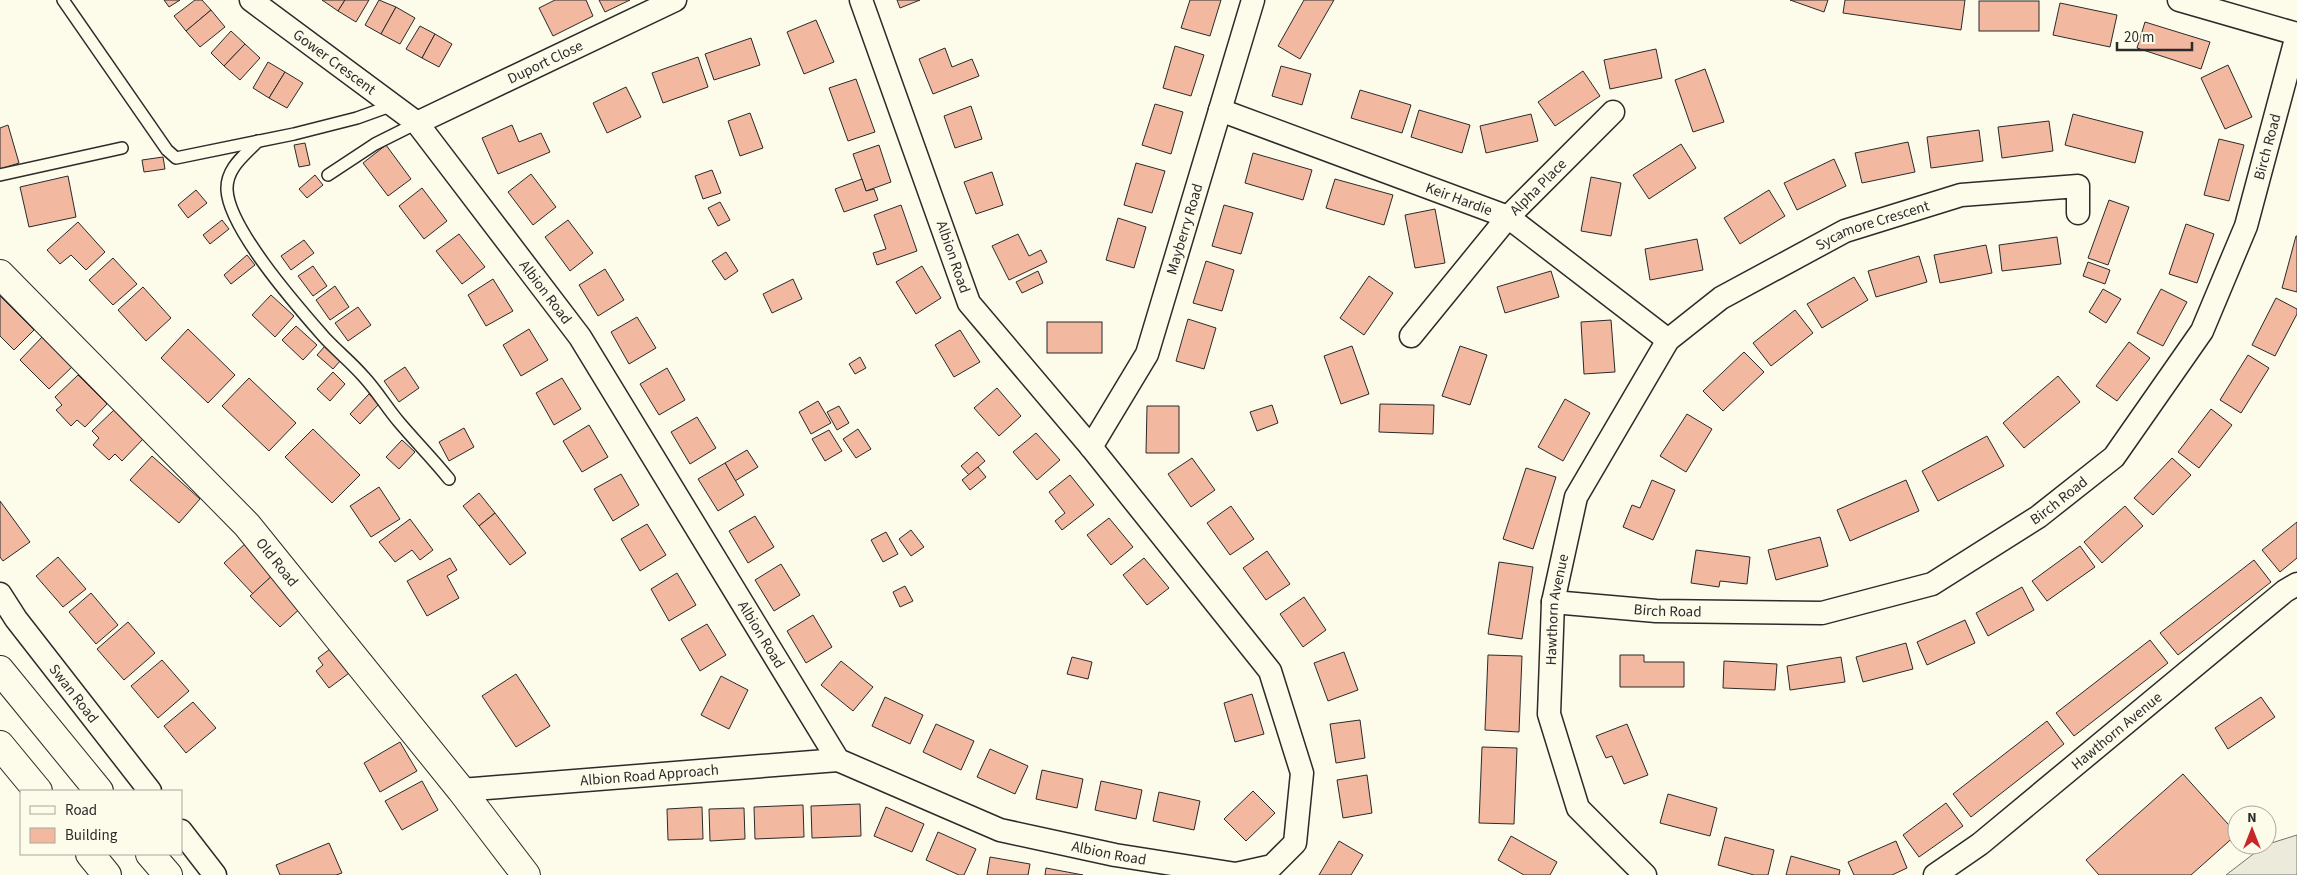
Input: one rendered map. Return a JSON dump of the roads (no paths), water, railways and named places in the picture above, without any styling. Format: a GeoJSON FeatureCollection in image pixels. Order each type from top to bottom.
{"type":"FeatureCollection","features":[{"type":"Feature","properties":{"kind":"street","name":"Gower Crescent"},"geometry":{"type":"LineString","coordinates":[[251,0],[417,123]]}},
{"type":"Feature","properties":{"kind":"street","name":"Duport Close"},"geometry":{"type":"LineString","coordinates":[[417,123],[675,0]]}},
{"type":"Feature","properties":{"kind":"street","name":"Albion Road"},"geometry":{"type":"LineString","coordinates":[[417,123],[580,337],[838,760],[1000,830],[1115,855],[1236,874],[1272,866],[1296,843],[1302,773],[1270,671],[1091,447],[969,303],[861,0]]}},
{"type":"Feature","properties":{"kind":"street","name":"Mayberry Road"},"geometry":{"type":"LineString","coordinates":[[1091,447],[1147,354],[1253,0]]}},
{"type":"Feature","properties":{"kind":"street"},"geometry":{"type":"LineString","coordinates":[[2179,0],[2297,34]]}},
{"type":"Feature","properties":{"kind":"street","name":"Birch Road"},"geometry":{"type":"LineString","coordinates":[[1553,602],[1656,611],[1822,613],[1932,584],[2038,517],[2114,457],[2202,332],[2246,226],[2297,34]]}},
{"type":"Feature","properties":{"kind":"street","name":"Keir Hardie"},"geometry":{"type":"LineString","coordinates":[[1220,110],[1508,217],[1668,340]]}},
{"type":"Feature","properties":{"kind":"street","name":"Alpha Place"},"geometry":{"type":"LineString","coordinates":[[1411,336],[1508,217],[1613,112]]}},
{"type":"Feature","properties":{"kind":"street","name":"Sycamore Crescent"},"geometry":{"type":"LineString","coordinates":[[1668,340],[1721,298],[1845,231],[1962,195],[2078,186],[2078,213]]}},
{"type":"Feature","properties":{"kind":"street","name":"Old Road"},"geometry":{"type":"LineString","coordinates":[[0,274],[247,525],[526,875]]}},
{"type":"Feature","properties":{"kind":"street","name":"Hawthorn Avenue"},"geometry":{"type":"LineString","coordinates":[[1644,875],[1578,808],[1549,714],[1553,602],[1576,497],[1668,340]]}},
{"type":"Feature","properties":{"kind":"street","name":"Hawthorn Avenue"},"geometry":{"type":"LineString","coordinates":[[1935,875],[1980,844],[2285,591],[2297,584]]}},
{"type":"Feature","properties":{"kind":"street","name":"Swan Road"},"geometry":{"type":"LineString","coordinates":[[0,594],[16,619],[149,790]]}},
{"type":"Feature","properties":{"kind":"street"},"geometry":{"type":"LineString","coordinates":[[0,670],[98,790]]}},
{"type":"Feature","properties":{"kind":"street"},"geometry":{"type":"LineString","coordinates":[[0,745],[37,790]]}},
{"type":"Feature","properties":{"kind":"street","name":"Albion Road Approach"},"geometry":{"type":"LineString","coordinates":[[460,790],[838,760]]}},
{"type":"Feature","properties":{"kind":"street"},"geometry":{"type":"LineString","coordinates":[[182,832],[215,875]]}},
{"type":"Feature","properties":{"kind":"street"},"geometry":{"type":"LineString","coordinates":[[91,855],[107,875]]}},
{"type":"Feature","properties":{"kind":"street"},"geometry":{"type":"LineString","coordinates":[[151,855],[168,875]]}},
{"type":"Feature","properties":{"kind":"lane"},"geometry":{"type":"LineString","coordinates":[[63,0],[167,150],[176,158],[348,120],[393,105]]}},
{"type":"Feature","properties":{"kind":"lane"},"geometry":{"type":"LineString","coordinates":[[328,175],[375,144],[417,123]]}},
{"type":"Feature","properties":{"kind":"lane"},"geometry":{"type":"LineString","coordinates":[[258,141],[233,167],[228,178],[228,196],[238,226],[263,263],[324,337],[364,377],[398,420],[449,478]]}},
{"type":"Feature","properties":{"kind":"lane"},"geometry":{"type":"LineString","coordinates":[[0,175],[122,148]]}}]}
